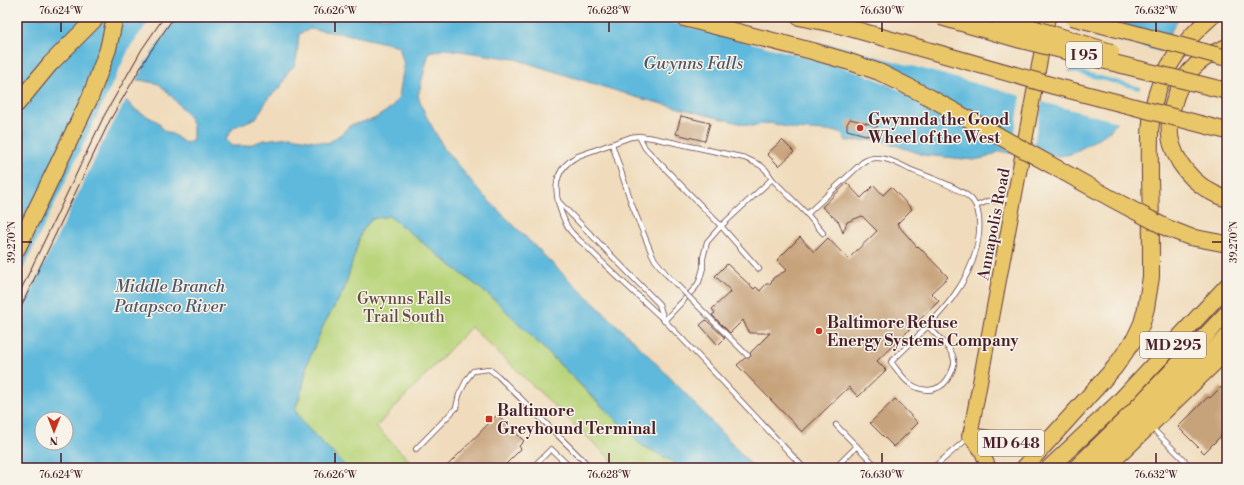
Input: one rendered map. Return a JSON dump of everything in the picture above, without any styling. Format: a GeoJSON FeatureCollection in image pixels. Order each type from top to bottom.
{"type":"FeatureCollection","features":[{"type":"Feature","properties":{"kind":"highway"},"geometry":{"type":"LineString","coordinates":[[17,104],[50,64],[97,17]]}},
{"type":"Feature","properties":{"kind":"highway"},"geometry":{"type":"LineString","coordinates":[[17,249],[90,98],[108,49],[115,17]]}},
{"type":"Feature","properties":{"kind":"highway"},"geometry":{"type":"LineString","coordinates":[[680,17],[812,51],[879,72],[929,97],[1167,228],[1190,237],[1227,244]]}},
{"type":"Feature","properties":{"kind":"highway"},"geometry":{"type":"LineString","coordinates":[[799,17],[839,25]]}},
{"type":"Feature","properties":{"kind":"highway","name":"I 95"},"geometry":{"type":"LineString","coordinates":[[815,17],[1075,92],[1227,131]]}},
{"type":"Feature","properties":{"kind":"highway","name":"I 95"},"geometry":{"type":"LineString","coordinates":[[941,17],[1021,40],[1227,91]]}},
{"type":"Feature","properties":{"kind":"highway"},"geometry":{"type":"LineString","coordinates":[[997,17],[1227,88]]}},
{"type":"Feature","properties":{"kind":"highway"},"geometry":{"type":"LineString","coordinates":[[1072,17],[1227,58]]}},
{"type":"Feature","properties":{"kind":"highway"},"geometry":{"type":"LineString","coordinates":[[1024,468],[1115,367],[1135,338],[1142,323],[1151,277],[1150,144],[1154,104],[1162,79],[1173,59],[1188,40],[1211,17]]}},
{"type":"Feature","properties":{"kind":"highway"},"geometry":{"type":"LineString","coordinates":[[1227,47],[1208,56],[1190,71],[1180,87],[1176,98],[1171,114],[1170,128],[1172,145],[1179,162],[1189,175],[1202,187],[1227,200]]}},
{"type":"Feature","properties":{"kind":"highway","name":"MD 295"},"geometry":{"type":"LineString","coordinates":[[1049,468],[1118,403],[1227,286]]}},
{"type":"Feature","properties":{"kind":"highway","name":"MD 295"},"geometry":{"type":"LineString","coordinates":[[1076,468],[1139,422],[1227,313]]}},
{"type":"Feature","properties":{"kind":"highway"},"geometry":{"type":"LineString","coordinates":[[1093,468],[1227,338]]}},
{"type":"Feature","properties":{"kind":"highway","name":"MD 648"},"geometry":{"type":"LineString","coordinates":[[970,436],[1021,444],[1037,444],[1051,438]]}},
{"type":"Feature","properties":{"kind":"main road","name":"Annapolis Road"},"geometry":{"type":"LineString","coordinates":[[970,436],[1048,17]]}},
{"type":"Feature","properties":{"kind":"main road"},"geometry":{"type":"LineString","coordinates":[[1107,468],[1139,422],[1227,352]]}},
{"type":"Feature","properties":{"kind":"main road","name":"MD 648"},"geometry":{"type":"LineString","coordinates":[[970,436],[981,450],[989,468]]}},
{"type":"Feature","properties":{"kind":"lane"},"geometry":{"type":"LineString","coordinates":[[638,136],[645,148],[721,226],[759,269]]}},
{"type":"Feature","properties":{"kind":"lane"},"geometry":{"type":"LineString","coordinates":[[804,468],[664,321],[609,270],[566,226],[557,200],[557,179],[564,166],[578,156],[631,137],[638,136],[653,138],[745,158],[766,170],[772,179],[807,214],[823,234]]}},
{"type":"Feature","properties":{"kind":"lane"},"geometry":{"type":"LineString","coordinates":[[612,144],[632,205],[655,260],[667,275],[747,355]]}},
{"type":"Feature","properties":{"kind":"lane"},"geometry":{"type":"LineString","coordinates":[[807,214],[863,162],[869,158],[875,157],[886,159],[962,192],[972,200],[979,215],[979,231],[975,257],[962,284],[946,306],[928,326],[891,362],[908,382],[920,390],[936,389],[944,384],[952,371],[954,359],[948,348],[928,326]]}},
{"type":"Feature","properties":{"kind":"lane"},"geometry":{"type":"LineString","coordinates":[[664,321],[696,288],[703,268],[703,258],[707,242],[721,226],[772,179]]}},
{"type":"Feature","properties":{"kind":"lane"},"geometry":{"type":"LineString","coordinates":[[557,200],[659,304],[664,321]]}},
{"type":"Feature","properties":{"kind":"lane"},"geometry":{"type":"LineString","coordinates":[[976,206],[988,201],[1015,200]]}},
{"type":"Feature","properties":{"kind":"lane"},"geometry":{"type":"LineString","coordinates":[[416,449],[456,408],[459,396],[467,379],[473,371],[489,369],[498,376],[591,468]]}},
{"type":"Feature","properties":{"kind":"lane"},"geometry":{"type":"LineString","coordinates":[[1139,422],[1192,468]]}},
{"type":"Feature","properties":{"kind":"lane"},"geometry":{"type":"LineString","coordinates":[[836,424],[878,468]]}},
{"type":"Feature","properties":{"kind":"lane"},"geometry":{"type":"LineString","coordinates":[[933,468],[970,436]]}},
{"type":"Feature","properties":{"kind":"lane"},"geometry":{"type":"LineString","coordinates":[[835,468],[857,446]]}},
{"type":"Feature","properties":{"kind":"lane"},"geometry":{"type":"LineString","coordinates":[[532,468],[551,449],[570,468]]}},
{"type":"Feature","properties":{"kind":"green space","name":"Gwynns Falls Trail South"},"geometry":{"type":"Polygon","coordinates":[[[389,216],[496,301],[641,445],[670,460],[678,468],[620,468],[471,327],[376,427],[417,468],[347,468],[303,423],[295,410],[303,386],[307,364],[323,326],[344,290],[361,233],[371,219],[389,216]]]}},
{"type":"Feature","properties":{"kind":"water","name":"Middle Branch Patapsco River"},"geometry":{"type":"Polygon","coordinates":[[[17,17],[699,17],[778,38],[849,48],[959,72],[1053,79],[1074,69],[1115,29],[1121,17],[1179,17],[1139,88],[1110,131],[1072,154],[1036,159],[1000,151],[988,157],[974,160],[924,155],[880,140],[846,141],[841,132],[794,129],[771,123],[751,126],[639,98],[515,59],[446,49],[429,52],[418,96],[425,114],[445,150],[483,195],[642,349],[754,468],[678,468],[670,460],[641,445],[496,301],[389,216],[371,219],[361,233],[344,290],[323,326],[307,364],[303,386],[295,410],[303,423],[347,468],[17,468],[17,17]],[[310,29],[299,34],[297,56],[294,67],[287,74],[280,88],[269,97],[256,118],[234,127],[226,139],[231,146],[246,146],[264,140],[290,137],[328,143],[351,125],[374,119],[391,108],[399,97],[404,65],[399,46],[346,34],[310,29]],[[140,80],[127,81],[118,84],[125,99],[134,109],[158,122],[163,130],[174,135],[185,143],[193,140],[193,126],[188,115],[173,98],[159,84],[140,80]]]}},
{"type":"Feature","properties":{"kind":"pier"},"geometry":{"type":"Polygon","coordinates":[[[152,17],[177,17],[145,63],[135,83],[121,86],[127,98],[103,142],[17,320],[17,282],[130,47],[152,17]]]}},
{"type":"Feature","properties":{"kind":"pier"},"geometry":{"type":"Polygon","coordinates":[[[649,17],[699,17],[812,46],[1014,137],[1021,96],[832,44],[959,70],[1052,77],[1066,71],[1139,90],[1118,122],[1042,102],[1033,149],[1036,161],[1011,156],[1011,151],[927,103],[876,79],[810,58],[649,17]]]}},
{"type":"Feature","properties":{"kind":"pier"},"geometry":{"type":"Polygon","coordinates":[[[1105,36],[1161,52],[1141,87],[1071,68],[1105,36]]]}},
{"type":"Feature","properties":{"kind":"building"},"geometry":{"type":"Polygon","coordinates":[[[681,116],[710,123],[705,141],[676,134],[681,116]]]}},
{"type":"Feature","properties":{"kind":"building","name":"Gwynnda the Good Wheel of the West"},"geometry":{"type":"Polygon","coordinates":[[[850,119],[878,126],[868,130],[874,137],[847,130],[847,124],[850,119]]]}},
{"type":"Feature","properties":{"kind":"building"},"geometry":{"type":"Polygon","coordinates":[[[782,140],[794,152],[779,166],[767,154],[782,140]]]}},
{"type":"Feature","properties":{"kind":"building"},"geometry":{"type":"Polygon","coordinates":[[[847,183],[861,198],[874,185],[883,195],[891,187],[912,209],[897,224],[917,247],[918,246],[948,277],[931,293],[939,301],[877,361],[886,370],[858,397],[849,387],[802,432],[737,365],[745,358],[749,358],[751,356],[750,353],[770,333],[749,333],[743,320],[730,333],[712,315],[715,313],[712,309],[731,291],[715,276],[727,264],[754,289],[756,287],[760,291],[766,284],[771,284],[773,278],[787,270],[777,260],[800,237],[814,252],[828,238],[848,259],[877,231],[862,216],[847,222],[843,233],[839,222],[822,207],[847,183]]]}},
{"type":"Feature","properties":{"kind":"building"},"geometry":{"type":"Polygon","coordinates":[[[706,320],[725,338],[718,345],[700,325],[706,320]]]}},
{"type":"Feature","properties":{"kind":"building"},"geometry":{"type":"Polygon","coordinates":[[[1221,387],[1227,394],[1227,430],[1204,453],[1178,427],[1208,397],[1210,398],[1221,387]]]}},
{"type":"Feature","properties":{"kind":"building"},"geometry":{"type":"Polygon","coordinates":[[[895,399],[918,423],[894,447],[870,423],[895,399]]]}},
{"type":"Feature","properties":{"kind":"building"},"geometry":{"type":"Polygon","coordinates":[[[497,415],[524,441],[519,446],[521,449],[502,468],[445,468],[497,415]]]}},
{"type":"Feature","properties":{"kind":"tram line"},"geometry":{"type":"LineString","coordinates":[[17,298],[104,116],[142,49],[164,17]]}},
{"type":"Feature","properties":{"kind":"tram line"},"geometry":{"type":"LineString","coordinates":[[17,315],[110,120],[148,55],[174,17]]}},
{"type":"Feature","properties":{"kind":"place","name":"Gwynnda the Good Wheel of the West"},"geometry":{"type":"Point","coordinates":[860,128]}},
{"type":"Feature","properties":{"kind":"place","name":"Baltimore Refuse Energy Systems Company"},"geometry":{"type":"Point","coordinates":[819,331]}},
{"type":"Feature","properties":{"kind":"place","name":"Baltimore Greyhound Terminal"},"geometry":{"type":"Point","coordinates":[489,419]}},
{"type":"Feature","properties":{"kind":"water label","name":"Gwynns Falls"},"geometry":{"type":"Point","coordinates":[693,63]}}]}
